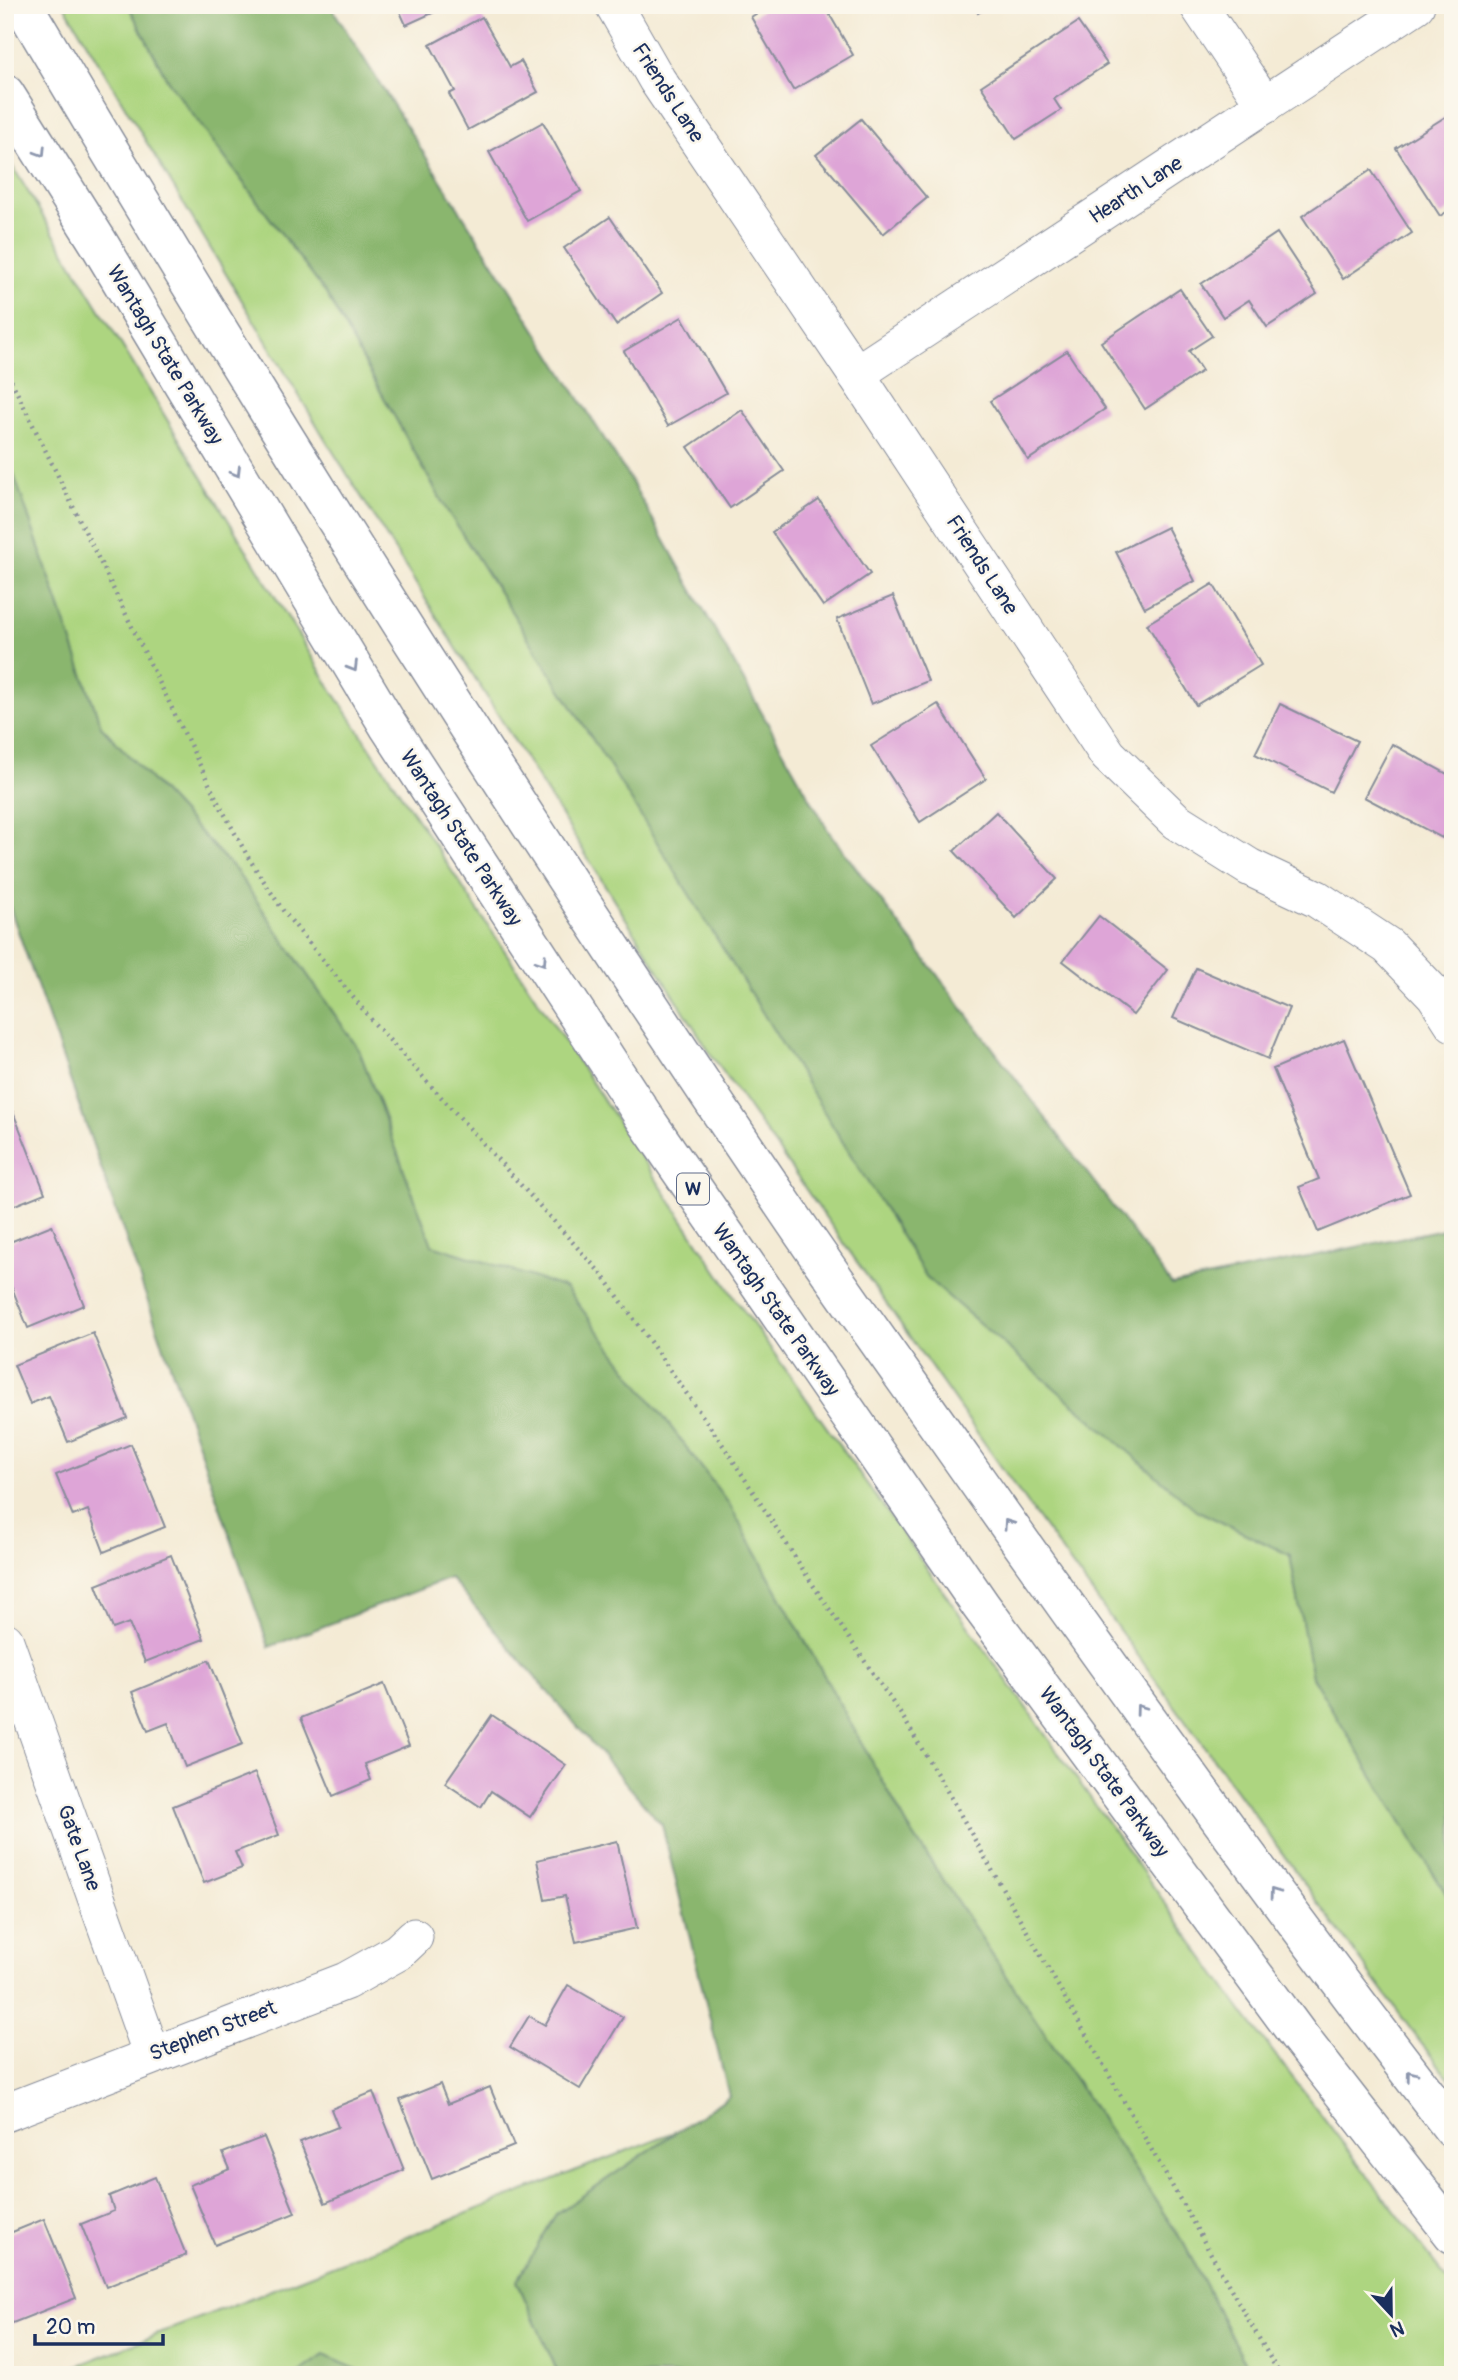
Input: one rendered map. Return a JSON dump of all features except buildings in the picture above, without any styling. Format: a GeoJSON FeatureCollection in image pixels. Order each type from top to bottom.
{"type":"FeatureCollection","features":[{"type":"Feature","properties":{"kind":"highway"},"geometry":{"type":"LineString","coordinates":[[23,5],[125,178],[477,744],[655,1014],[799,1227],[1068,1609],[1293,1918],[1453,2129]]}},
{"type":"Feature","properties":{"kind":"highway","name":"Wantagh State Parkway"},"geometry":{"type":"LineString","coordinates":[[5,94],[98,242],[388,725],[648,1123],[981,1606],[1298,2035],[1453,2234]]}},
{"type":"Feature","properties":{"kind":"street","name":"Friends Lane"},"geometry":{"type":"LineString","coordinates":[[614,5],[657,80],[856,374],[1108,755],[1176,821],[1249,867],[1317,899],[1388,946],[1435,995],[1453,1023]]}},
{"type":"Feature","properties":{"kind":"street"},"geometry":{"type":"LineString","coordinates":[[1198,5],[1265,105]]}},
{"type":"Feature","properties":{"kind":"street","name":"Hearth Lane"},"geometry":{"type":"LineString","coordinates":[[856,374],[1416,5]]}},
{"type":"Feature","properties":{"kind":"street","name":"Gate Lane"},"geometry":{"type":"LineString","coordinates":[[5,1641],[152,2055]]}},
{"type":"Feature","properties":{"kind":"street","name":"Stephen Street"},"geometry":{"type":"LineString","coordinates":[[5,2113],[346,1981],[389,1958],[414,1937]]}},
{"type":"Feature","properties":{"kind":"path"},"geometry":{"type":"LineString","coordinates":[[5,368],[218,802],[248,857],[284,912],[374,1023],[605,1278],[725,1448],[904,1719],[1280,2375]]}},
{"type":"Feature","properties":{"kind":"green space"},"geometry":{"type":"Polygon","coordinates":[[[64,5],[128,5],[168,81],[327,295],[445,507],[614,773],[1196,1510],[1290,1555],[1312,1677],[1453,1905],[1453,2083],[1420,2042],[1028,1505],[712,1056],[327,442],[64,5]]]}},
{"type":"Feature","properties":{"kind":"green space"},"geometry":{"type":"Polygon","coordinates":[[[128,5],[330,5],[631,481],[829,832],[1172,1285],[1453,1227],[1453,1905],[1312,1677],[1290,1555],[1196,1510],[927,1278],[614,773],[445,507],[327,295],[168,81],[128,5]]]}},
{"type":"Feature","properties":{"kind":"green space"},"geometry":{"type":"Polygon","coordinates":[[[5,154],[332,690],[734,1297],[1244,2014],[1453,2287],[1453,2375],[1251,2375],[1184,2244],[908,1827],[729,1504],[566,1288],[432,1245],[359,1050],[236,871],[101,726],[5,449],[5,154]]]}},
{"type":"Feature","properties":{"kind":"green space"},"geometry":{"type":"Polygon","coordinates":[[[5,449],[101,726],[236,871],[359,1050],[432,1245],[566,1288],[729,1504],[908,1827],[1184,2244],[1251,2375],[559,2375],[517,2281],[556,2214],[729,2096],[662,1825],[450,1578],[269,1647],[5,894],[5,449]]]}},
{"type":"Feature","properties":{"kind":"green space"},"geometry":{"type":"Polygon","coordinates":[[[677,2131],[556,2214],[517,2281],[559,2375],[54,2375],[677,2131]]]}},
{"type":"Feature","properties":{"kind":"green space"},"geometry":{"type":"Polygon","coordinates":[[[324,2355],[370,2375],[296,2375],[324,2355]]]}}]}
